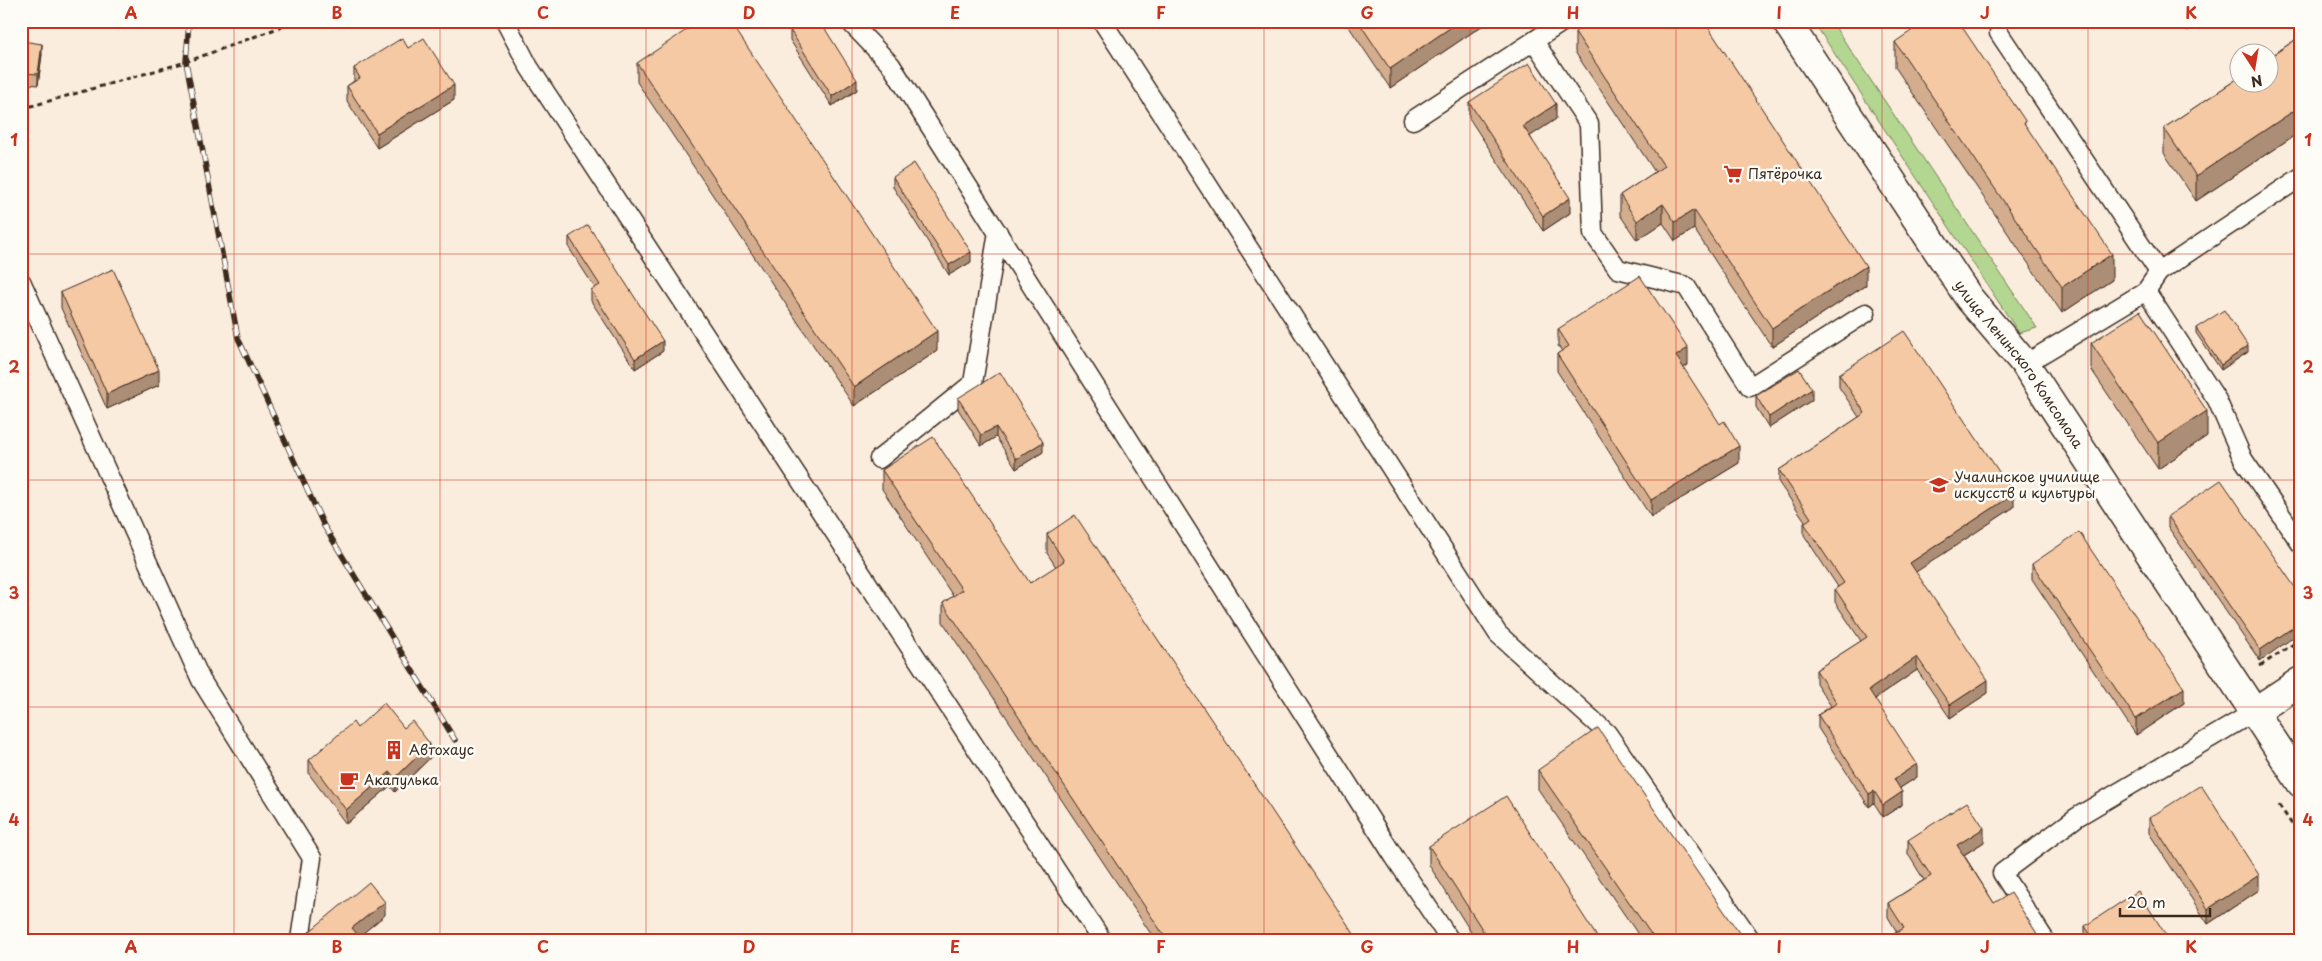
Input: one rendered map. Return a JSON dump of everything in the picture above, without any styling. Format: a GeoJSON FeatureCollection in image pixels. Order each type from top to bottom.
{"type":"FeatureCollection","features":[{"type":"Feature","properties":{"kind":"street","name":"улица Ленинского Комсомола"},"geometry":{"type":"LineString","coordinates":[[1786,21],[1969,298],[2025,364],[2301,783]]}},
{"type":"Feature","properties":{"kind":"street"},"geometry":{"type":"LineString","coordinates":[[2254,712],[2301,681]]}},
{"type":"Feature","properties":{"kind":"lane"},"geometry":{"type":"LineString","coordinates":[[505,21],[529,67],[1102,940]]}},
{"type":"Feature","properties":{"kind":"lane"},"geometry":{"type":"LineString","coordinates":[[848,21],[891,64],[1389,849],[1450,940]]}},
{"type":"Feature","properties":{"kind":"lane"},"geometry":{"type":"LineString","coordinates":[[1102,21],[1498,634],[1607,732],[1751,940]]}},
{"type":"Feature","properties":{"kind":"lane"},"geometry":{"type":"LineString","coordinates":[[1414,120],[1564,21]]}},
{"type":"Feature","properties":{"kind":"lane"},"geometry":{"type":"LineString","coordinates":[[1999,33],[2158,272]]}},
{"type":"Feature","properties":{"kind":"lane"},"geometry":{"type":"LineString","coordinates":[[1534,41],[1589,124],[1593,233],[1618,269],[1686,286],[1750,387],[1866,313]]}},
{"type":"Feature","properties":{"kind":"lane"},"geometry":{"type":"LineString","coordinates":[[2025,364],[2146,291],[2158,272],[2301,178]]}},
{"type":"Feature","properties":{"kind":"lane"},"geometry":{"type":"LineString","coordinates":[[879,459],[973,383],[998,232]]}},
{"type":"Feature","properties":{"kind":"lane"},"geometry":{"type":"LineString","coordinates":[[21,281],[201,680],[312,858],[300,940]]}},
{"type":"Feature","properties":{"kind":"lane"},"geometry":{"type":"LineString","coordinates":[[2146,291],[2217,400],[2243,460],[2301,544]]}},
{"type":"Feature","properties":{"kind":"lane"},"geometry":{"type":"LineString","coordinates":[[2045,940],[2002,873],[2077,817],[2254,712]]}},
{"type":"Feature","properties":{"kind":"path"},"geometry":{"type":"LineString","coordinates":[[21,109],[186,62],[297,21]]}},
{"type":"Feature","properties":{"kind":"green space"},"geometry":{"type":"Polygon","coordinates":[[[1813,21],[1831,21],[2037,328],[2019,333],[1813,21]]]}},
{"type":"Feature","properties":{"kind":"building"},"geometry":{"type":"Polygon","coordinates":[[[700,21],[730,21],[937,331],[854,387],[637,63],[700,21]]]}},
{"type":"Feature","properties":{"kind":"building"},"geometry":{"type":"Polygon","coordinates":[[[804,21],[820,21],[857,80],[832,96],[790,30],[804,21]]]}},
{"type":"Feature","properties":{"kind":"building"},"geometry":{"type":"Polygon","coordinates":[[[1358,21],[1460,21],[1390,69],[1358,21]]]}},
{"type":"Feature","properties":{"kind":"building"},"geometry":{"type":"Polygon","coordinates":[[[1591,21],[1704,21],[1866,266],[1772,328],[1694,210],[1675,222],[1663,204],[1637,221],[1620,195],[1664,166],[1575,32],[1591,21]]]}},
{"type":"Feature","properties":{"kind":"building"},"geometry":{"type":"Polygon","coordinates":[[[1926,21],[1958,21],[2112,254],[2062,287],[1895,42],[1926,21]]]}},
{"type":"Feature","properties":{"kind":"building"},"geometry":{"type":"Polygon","coordinates":[[[2184,21],[2193,21],[2187,26],[2184,21]]]}},
{"type":"Feature","properties":{"kind":"building"},"geometry":{"type":"Polygon","coordinates":[[[21,22],[25,23],[22,41],[42,44],[38,74],[21,73],[21,22]]]}},
{"type":"Feature","properties":{"kind":"building"},"geometry":{"type":"Polygon","coordinates":[[[2301,36],[2301,106],[2196,176],[2164,128],[2230,84],[2230,92],[2280,92],[2280,50],[2301,36]]]}},
{"type":"Feature","properties":{"kind":"building"},"geometry":{"type":"Polygon","coordinates":[[[402,38],[408,48],[424,38],[454,85],[377,133],[347,86],[360,78],[354,68],[402,38]]]}},
{"type":"Feature","properties":{"kind":"building"},"geometry":{"type":"Polygon","coordinates":[[[1529,63],[1556,104],[1523,126],[1570,198],[1543,216],[1469,102],[1529,63]]]}},
{"type":"Feature","properties":{"kind":"building"},"geometry":{"type":"Polygon","coordinates":[[[914,163],[971,252],[949,265],[893,177],[914,163]]]}},
{"type":"Feature","properties":{"kind":"building"},"geometry":{"type":"Polygon","coordinates":[[[588,225],[663,341],[635,359],[591,290],[600,285],[569,237],[588,225]]]}},
{"type":"Feature","properties":{"kind":"building"},"geometry":{"type":"Polygon","coordinates":[[[113,269],[159,370],[107,394],[61,292],[113,269]]]}},
{"type":"Feature","properties":{"kind":"building"},"geometry":{"type":"Polygon","coordinates":[[[1640,276],[1688,348],[1676,356],[1720,424],[1724,421],[1739,446],[1651,500],[1557,354],[1569,346],[1558,329],[1640,276]]]}},
{"type":"Feature","properties":{"kind":"building"},"geometry":{"type":"Polygon","coordinates":[[[2224,310],[2248,346],[2221,365],[2196,328],[2224,310]]]}},
{"type":"Feature","properties":{"kind":"building"},"geometry":{"type":"Polygon","coordinates":[[[2140,311],[2207,411],[2158,443],[2091,343],[2140,311]]]}},
{"type":"Feature","properties":{"kind":"building"},"geometry":{"type":"Polygon","coordinates":[[[1904,331],[2014,494],[1910,563],[1988,680],[1950,705],[1917,657],[1869,690],[1917,764],[1894,779],[1902,792],[1883,805],[1874,791],[1869,794],[1818,715],[1837,703],[1816,670],[1867,637],[1835,589],[1844,583],[1804,523],[1811,518],[1779,470],[1865,413],[1839,374],[1904,331]]]}},
{"type":"Feature","properties":{"kind":"building"},"geometry":{"type":"Polygon","coordinates":[[[1799,369],[1812,389],[1769,417],[1756,396],[1799,369]]]}},
{"type":"Feature","properties":{"kind":"building"},"geometry":{"type":"Polygon","coordinates":[[[1000,372],[1043,442],[1016,459],[996,427],[981,435],[958,398],[1000,372]]]}},
{"type":"Feature","properties":{"kind":"building"},"geometry":{"type":"Polygon","coordinates":[[[933,437],[1030,583],[1064,561],[1047,534],[1075,515],[1358,940],[1167,940],[943,603],[962,590],[882,470],[933,437]]]}},
{"type":"Feature","properties":{"kind":"building"},"geometry":{"type":"Polygon","coordinates":[[[2221,480],[2301,596],[2301,622],[2260,650],[2168,516],[2221,480]]]}},
{"type":"Feature","properties":{"kind":"building"},"geometry":{"type":"Polygon","coordinates":[[[2079,532],[2184,688],[2136,719],[2032,564],[2079,532]]]}},
{"type":"Feature","properties":{"kind":"building"},"geometry":{"type":"Polygon","coordinates":[[[384,703],[404,728],[412,721],[430,744],[395,778],[390,772],[346,810],[309,760],[353,722],[357,728],[384,703]]]}},
{"type":"Feature","properties":{"kind":"building"},"geometry":{"type":"Polygon","coordinates":[[[1598,728],[1744,940],[1655,940],[1538,770],[1598,728]]]}},
{"type":"Feature","properties":{"kind":"building"},"geometry":{"type":"Polygon","coordinates":[[[2201,785],[2259,875],[2208,909],[2149,818],[2201,785]]]}},
{"type":"Feature","properties":{"kind":"building"},"geometry":{"type":"Polygon","coordinates":[[[1506,796],[1599,940],[1489,940],[1429,846],[1506,796]]]}},
{"type":"Feature","properties":{"kind":"building"},"geometry":{"type":"Polygon","coordinates":[[[1967,802],[1984,828],[1957,845],[1994,903],[2011,893],[2041,940],[1894,940],[1891,936],[1904,928],[1888,903],[1931,876],[1908,840],[1967,802]]]}},
{"type":"Feature","properties":{"kind":"building"},"geometry":{"type":"Polygon","coordinates":[[[369,882],[385,902],[352,928],[362,940],[315,940],[309,932],[369,882]]]}},
{"type":"Feature","properties":{"kind":"building"},"geometry":{"type":"Polygon","coordinates":[[[2138,891],[2169,940],[2094,940],[2085,926],[2138,891]]]}},
{"type":"Feature","properties":{"kind":"railway"},"geometry":{"type":"LineString","coordinates":[[189,21],[186,62],[238,338],[324,526],[455,740]]}},
{"type":"Feature","properties":{"kind":"place","name":"Пятёрочка"},"geometry":{"type":"Point","coordinates":[1733,174]}},
{"type":"Feature","properties":{"kind":"place","name":"Учалинское училище искусств и культуры"},"geometry":{"type":"Point","coordinates":[1939,485]}},
{"type":"Feature","properties":{"kind":"place","name":"Автохаус"},"geometry":{"type":"Point","coordinates":[394,750]}},
{"type":"Feature","properties":{"kind":"place","name":"Акапулька"},"geometry":{"type":"Point","coordinates":[349,780]}}]}
